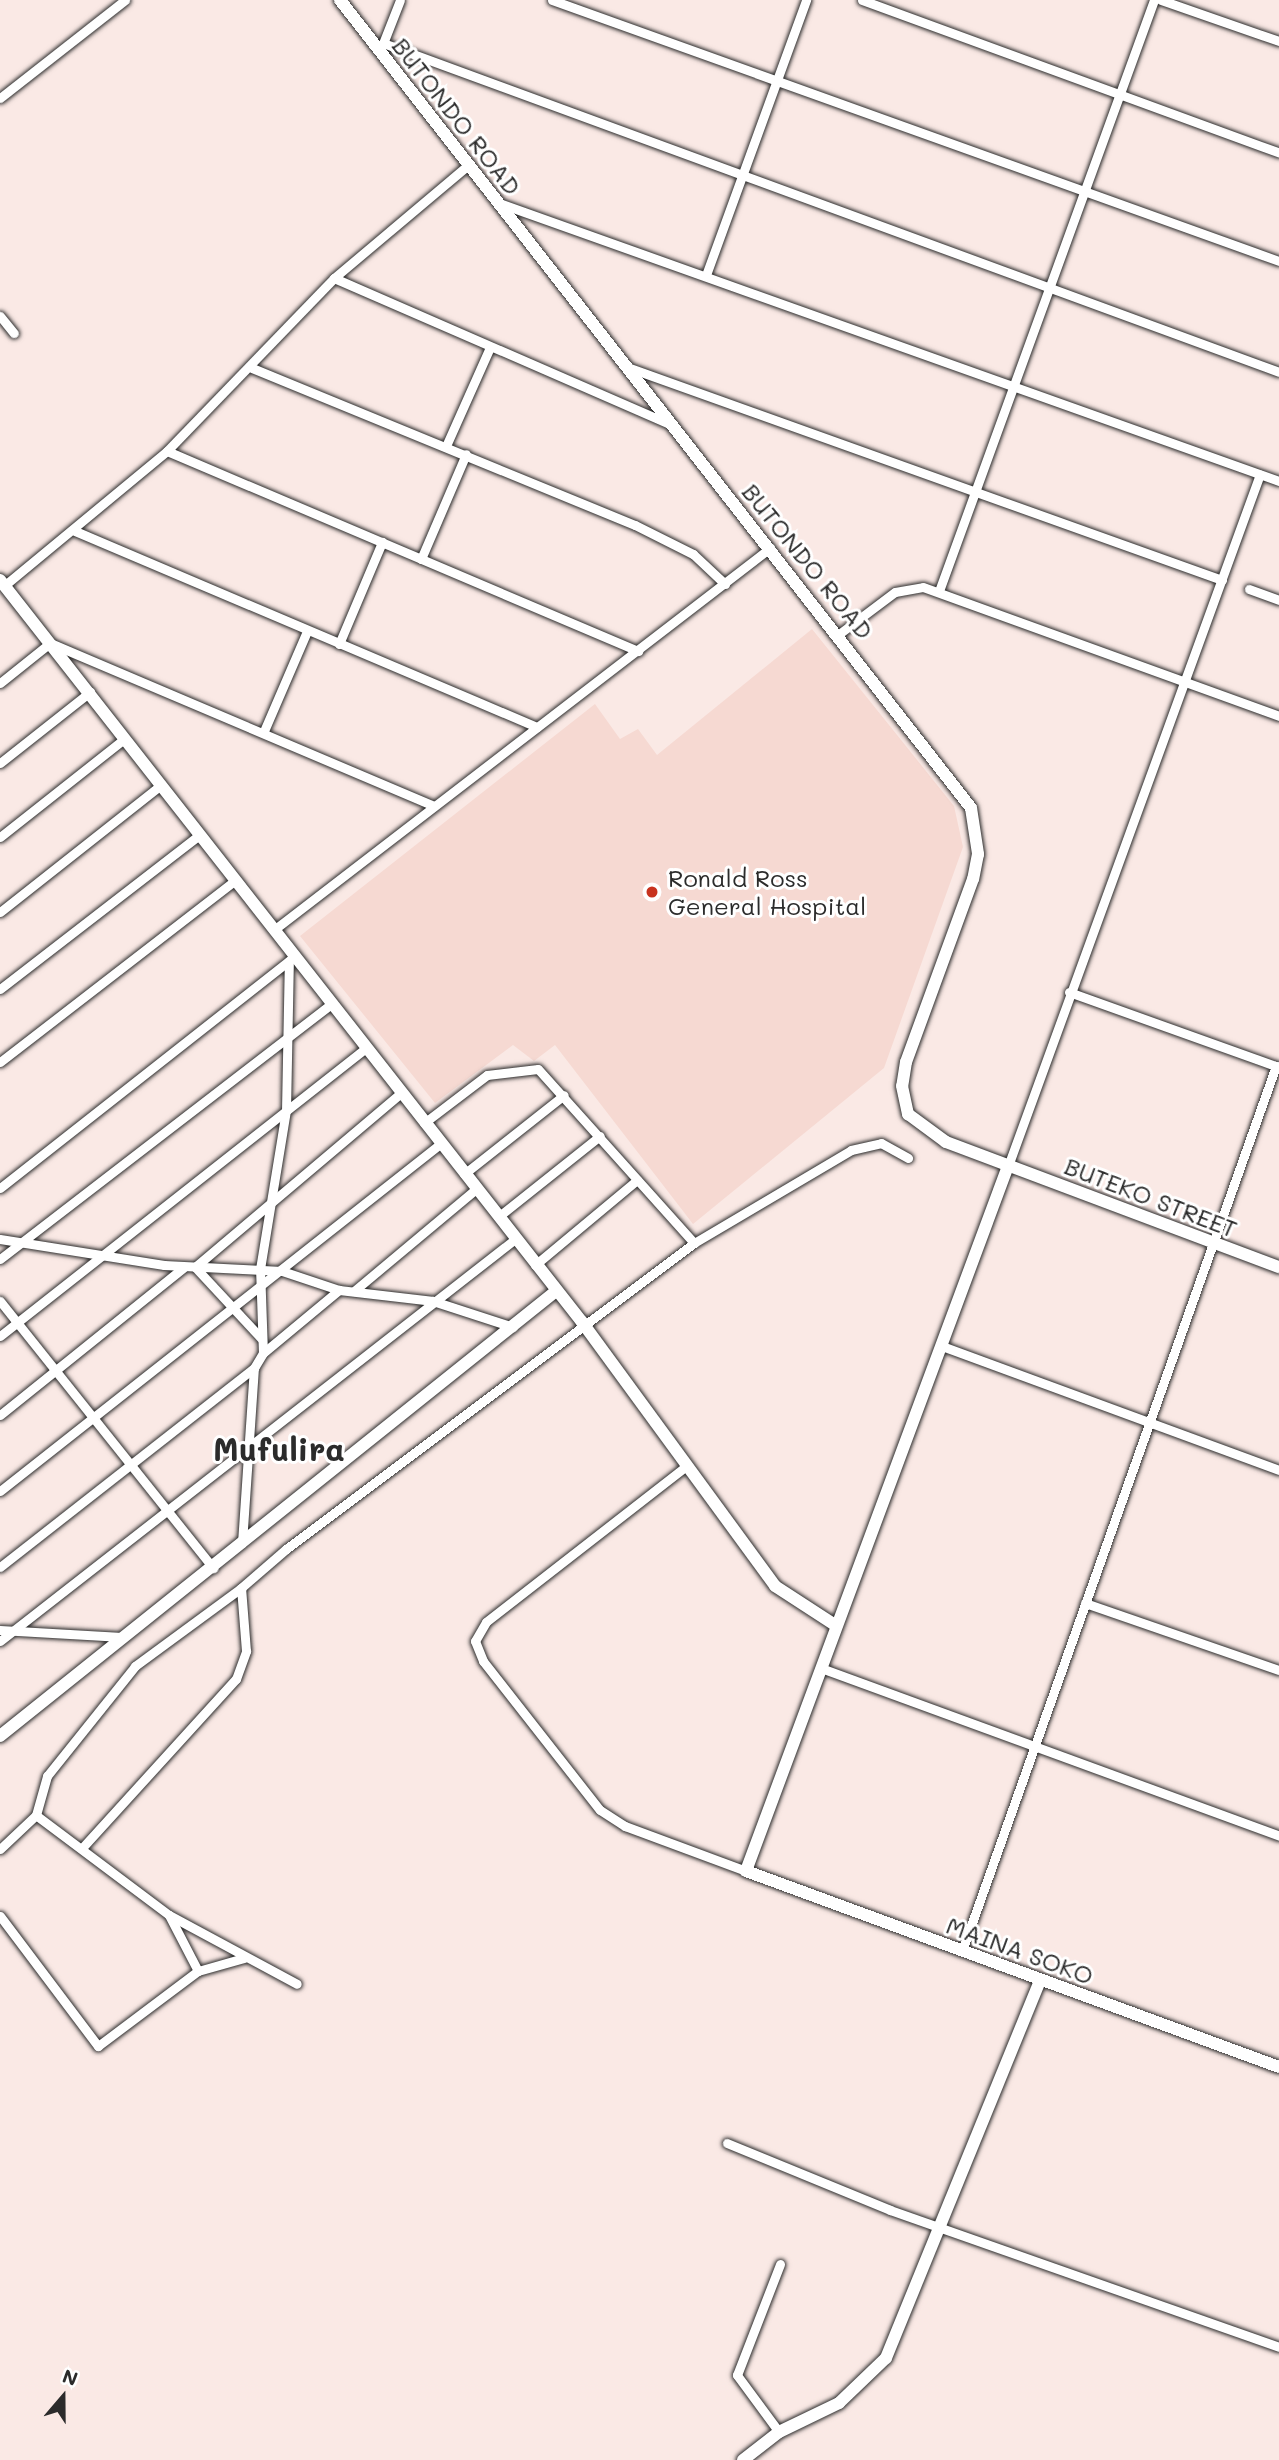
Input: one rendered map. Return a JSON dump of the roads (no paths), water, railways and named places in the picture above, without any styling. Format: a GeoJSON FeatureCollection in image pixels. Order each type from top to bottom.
{"type":"FeatureCollection","features":[{"type":"Feature","properties":{"kind":"street"},"geometry":{"type":"LineString","coordinates":[[0,98],[125,0]]}},
{"type":"Feature","properties":{"kind":"street","name":"BUTONDO ROAD"},"geometry":{"type":"LineString","coordinates":[[340,0],[382,47],[467,166],[960,789],[977,837],[973,879],[906,1062],[904,1102],[927,1133],[1008,1166]]}},
{"type":"Feature","properties":{"kind":"street"},"geometry":{"type":"LineString","coordinates":[[400,0],[382,47],[742,180],[1279,372]]}},
{"type":"Feature","properties":{"kind":"street"},"geometry":{"type":"LineString","coordinates":[[552,0],[1279,261]]}},
{"type":"Feature","properties":{"kind":"street"},"geometry":{"type":"LineString","coordinates":[[706,275],[806,0]]}},
{"type":"Feature","properties":{"kind":"street"},"geometry":{"type":"LineString","coordinates":[[862,0],[1279,153]]}},
{"type":"Feature","properties":{"kind":"street"},"geometry":{"type":"LineString","coordinates":[[939,591],[974,490],[1051,291],[1084,189],[1154,0]]}},
{"type":"Feature","properties":{"kind":"street"},"geometry":{"type":"LineString","coordinates":[[1161,0],[1279,41]]}},
{"type":"Feature","properties":{"kind":"street"},"geometry":{"type":"LineString","coordinates":[[467,166],[334,278],[252,368],[167,451],[75,531],[2,583],[90,692],[198,836],[275,929],[292,958],[332,1003],[475,1190],[582,1322],[685,1467],[775,1586],[835,1625]]}},
{"type":"Feature","properties":{"kind":"street"},"geometry":{"type":"LineString","coordinates":[[496,201],[1016,383],[1279,481]]}},
{"type":"Feature","properties":{"kind":"street"},"geometry":{"type":"LineString","coordinates":[[334,278],[674,426]]}},
{"type":"Feature","properties":{"kind":"street"},"geometry":{"type":"LineString","coordinates":[[0,316],[14,333]]}},
{"type":"Feature","properties":{"kind":"street"},"geometry":{"type":"LineString","coordinates":[[446,446],[490,347]]}},
{"type":"Feature","properties":{"kind":"street"},"geometry":{"type":"LineString","coordinates":[[626,366],[1222,580]]}},
{"type":"Feature","properties":{"kind":"street"},"geometry":{"type":"LineString","coordinates":[[252,368],[466,454],[683,548],[725,584]]}},
{"type":"Feature","properties":{"kind":"street"},"geometry":{"type":"LineString","coordinates":[[167,451],[638,651]]}},
{"type":"Feature","properties":{"kind":"street"},"geometry":{"type":"LineString","coordinates":[[421,559],[466,454]]}},
{"type":"Feature","properties":{"kind":"street"},"geometry":{"type":"LineString","coordinates":[[685,1467],[486,1622],[477,1634],[477,1650],[600,1810],[645,1834],[746,1871],[835,1625],[942,1346],[1182,680],[1260,474]]}},
{"type":"Feature","properties":{"kind":"street"},"geometry":{"type":"LineString","coordinates":[[75,531],[537,727]]}},
{"type":"Feature","properties":{"kind":"street"},"geometry":{"type":"LineString","coordinates":[[339,644],[382,542]]}},
{"type":"Feature","properties":{"kind":"street"},"geometry":{"type":"LineString","coordinates":[[275,929],[770,548]]}},
{"type":"Feature","properties":{"kind":"street"},"geometry":{"type":"LineString","coordinates":[[839,634],[903,587],[939,591],[1279,716]]}},
{"type":"Feature","properties":{"kind":"street"},"geometry":{"type":"LineString","coordinates":[[1249,589],[1279,600]]}},
{"type":"Feature","properties":{"kind":"street"},"geometry":{"type":"LineString","coordinates":[[264,731],[306,631]]}},
{"type":"Feature","properties":{"kind":"street"},"geometry":{"type":"LineString","coordinates":[[0,683],[50,643]]}},
{"type":"Feature","properties":{"kind":"street"},"geometry":{"type":"LineString","coordinates":[[50,643],[264,731],[434,806]]}},
{"type":"Feature","properties":{"kind":"street"},"geometry":{"type":"LineString","coordinates":[[0,763],[90,692]]}},
{"type":"Feature","properties":{"kind":"street"},"geometry":{"type":"LineString","coordinates":[[0,837],[124,739]]}},
{"type":"Feature","properties":{"kind":"street"},"geometry":{"type":"LineString","coordinates":[[0,912],[161,785]]}},
{"type":"Feature","properties":{"kind":"street"},"geometry":{"type":"LineString","coordinates":[[0,989],[198,836]]}},
{"type":"Feature","properties":{"kind":"street"},"geometry":{"type":"LineString","coordinates":[[0,1062],[234,881]]}},
{"type":"Feature","properties":{"kind":"street"},"geometry":{"type":"LineString","coordinates":[[263,1353],[260,1269],[286,1111],[292,958]]}},
{"type":"Feature","properties":{"kind":"street"},"geometry":{"type":"LineString","coordinates":[[0,1188],[292,958]]}},
{"type":"Feature","properties":{"kind":"street"},"geometry":{"type":"LineString","coordinates":[[962,1951],[1278,1067],[1069,992]]}},
{"type":"Feature","properties":{"kind":"street"},"geometry":{"type":"LineString","coordinates":[[0,1259],[332,1003]]}},
{"type":"Feature","properties":{"kind":"street"},"geometry":{"type":"LineString","coordinates":[[0,1336],[366,1048]]}},
{"type":"Feature","properties":{"kind":"street"},"geometry":{"type":"LineString","coordinates":[[424,1123],[502,1069],[538,1069],[694,1243]]}},
{"type":"Feature","properties":{"kind":"street"},"geometry":{"type":"LineString","coordinates":[[195,1267],[400,1094]]}},
{"type":"Feature","properties":{"kind":"street"},"geometry":{"type":"LineString","coordinates":[[464,1174],[564,1095]]}},
{"type":"Feature","properties":{"kind":"street"},"geometry":{"type":"LineString","coordinates":[[498,1217],[600,1136]]}},
{"type":"Feature","properties":{"kind":"street"},"geometry":{"type":"LineString","coordinates":[[0,1849],[36,1815],[47,1776],[135,1666],[241,1588],[582,1322],[694,1243],[852,1150],[881,1143],[908,1158]]}},
{"type":"Feature","properties":{"kind":"street"},"geometry":{"type":"LineString","coordinates":[[0,1491],[259,1292],[440,1144]]}},
{"type":"Feature","properties":{"kind":"street","name":"BUTEKO STREET"},"geometry":{"type":"LineString","coordinates":[[1008,1166],[1279,1267]]}},
{"type":"Feature","properties":{"kind":"street"},"geometry":{"type":"LineString","coordinates":[[535,1265],[637,1180]]}},
{"type":"Feature","properties":{"kind":"street"},"geometry":{"type":"LineString","coordinates":[[354,1291],[475,1190]]}},
{"type":"Feature","properties":{"kind":"street"},"geometry":{"type":"LineString","coordinates":[[0,1239],[101,1257],[184,1267],[282,1271],[339,1290],[433,1301],[515,1328]]}},
{"type":"Feature","properties":{"kind":"street"},"geometry":{"type":"LineString","coordinates":[[0,1641],[167,1511],[250,1442],[515,1239]]}},
{"type":"Feature","properties":{"kind":"street"},"geometry":{"type":"LineString","coordinates":[[0,1415],[184,1267]]}},
{"type":"Feature","properties":{"kind":"street"},"geometry":{"type":"LineString","coordinates":[[195,1267],[232,1311],[261,1338]]}},
{"type":"Feature","properties":{"kind":"street"},"geometry":{"type":"LineString","coordinates":[[0,1567],[129,1463],[254,1368],[263,1353],[339,1290]]}},
{"type":"Feature","properties":{"kind":"street"},"geometry":{"type":"LineString","coordinates":[[0,1736],[121,1637],[213,1569],[242,1543],[515,1328],[556,1291]]}},
{"type":"Feature","properties":{"kind":"street"},"geometry":{"type":"LineString","coordinates":[[0,1301],[213,1569]]}},
{"type":"Feature","properties":{"kind":"street"},"geometry":{"type":"LineString","coordinates":[[942,1346],[1279,1470]]}},
{"type":"Feature","properties":{"kind":"street"},"geometry":{"type":"LineString","coordinates":[[242,1543],[254,1368]]}},
{"type":"Feature","properties":{"kind":"street"},"geometry":{"type":"LineString","coordinates":[[82,1848],[243,1669],[241,1588]]}},
{"type":"Feature","properties":{"kind":"street"},"geometry":{"type":"LineString","coordinates":[[1085,1603],[1279,1670]]}},
{"type":"Feature","properties":{"kind":"street"},"geometry":{"type":"LineString","coordinates":[[0,1630],[121,1637]]}},
{"type":"Feature","properties":{"kind":"street"},"geometry":{"type":"LineString","coordinates":[[821,1668],[1279,1836]]}},
{"type":"Feature","properties":{"kind":"street"},"geometry":{"type":"LineString","coordinates":[[36,1815],[169,1915],[244,1958],[298,1984]]}},
{"type":"Feature","properties":{"kind":"street","name":"MAINA SOKO"},"geometry":{"type":"LineString","coordinates":[[746,1871],[1279,2067]]}},
{"type":"Feature","properties":{"kind":"street"},"geometry":{"type":"LineString","coordinates":[[169,1915],[198,1971]]}},
{"type":"Feature","properties":{"kind":"street"},"geometry":{"type":"LineString","coordinates":[[0,1916],[98,2046],[198,1971],[244,1958]]}},
{"type":"Feature","properties":{"kind":"street"},"geometry":{"type":"LineString","coordinates":[[743,2460],[779,2432],[839,2403],[886,2358],[945,2225],[1040,1980]]}},
{"type":"Feature","properties":{"kind":"street"},"geometry":{"type":"LineString","coordinates":[[727,2143],[1279,2347]]}},
{"type":"Feature","properties":{"kind":"street"},"geometry":{"type":"LineString","coordinates":[[779,2432],[737,2375],[780,2263]]}},
{"type":"Feature","properties":{"kind":"place","name":"Ronald Ross General Hospital"},"geometry":{"type":"Point","coordinates":[652,892]}},
{"type":"Feature","properties":{"kind":"district","name":"Mufulira"},"geometry":{"type":"Point","coordinates":[279,1448]}}]}
